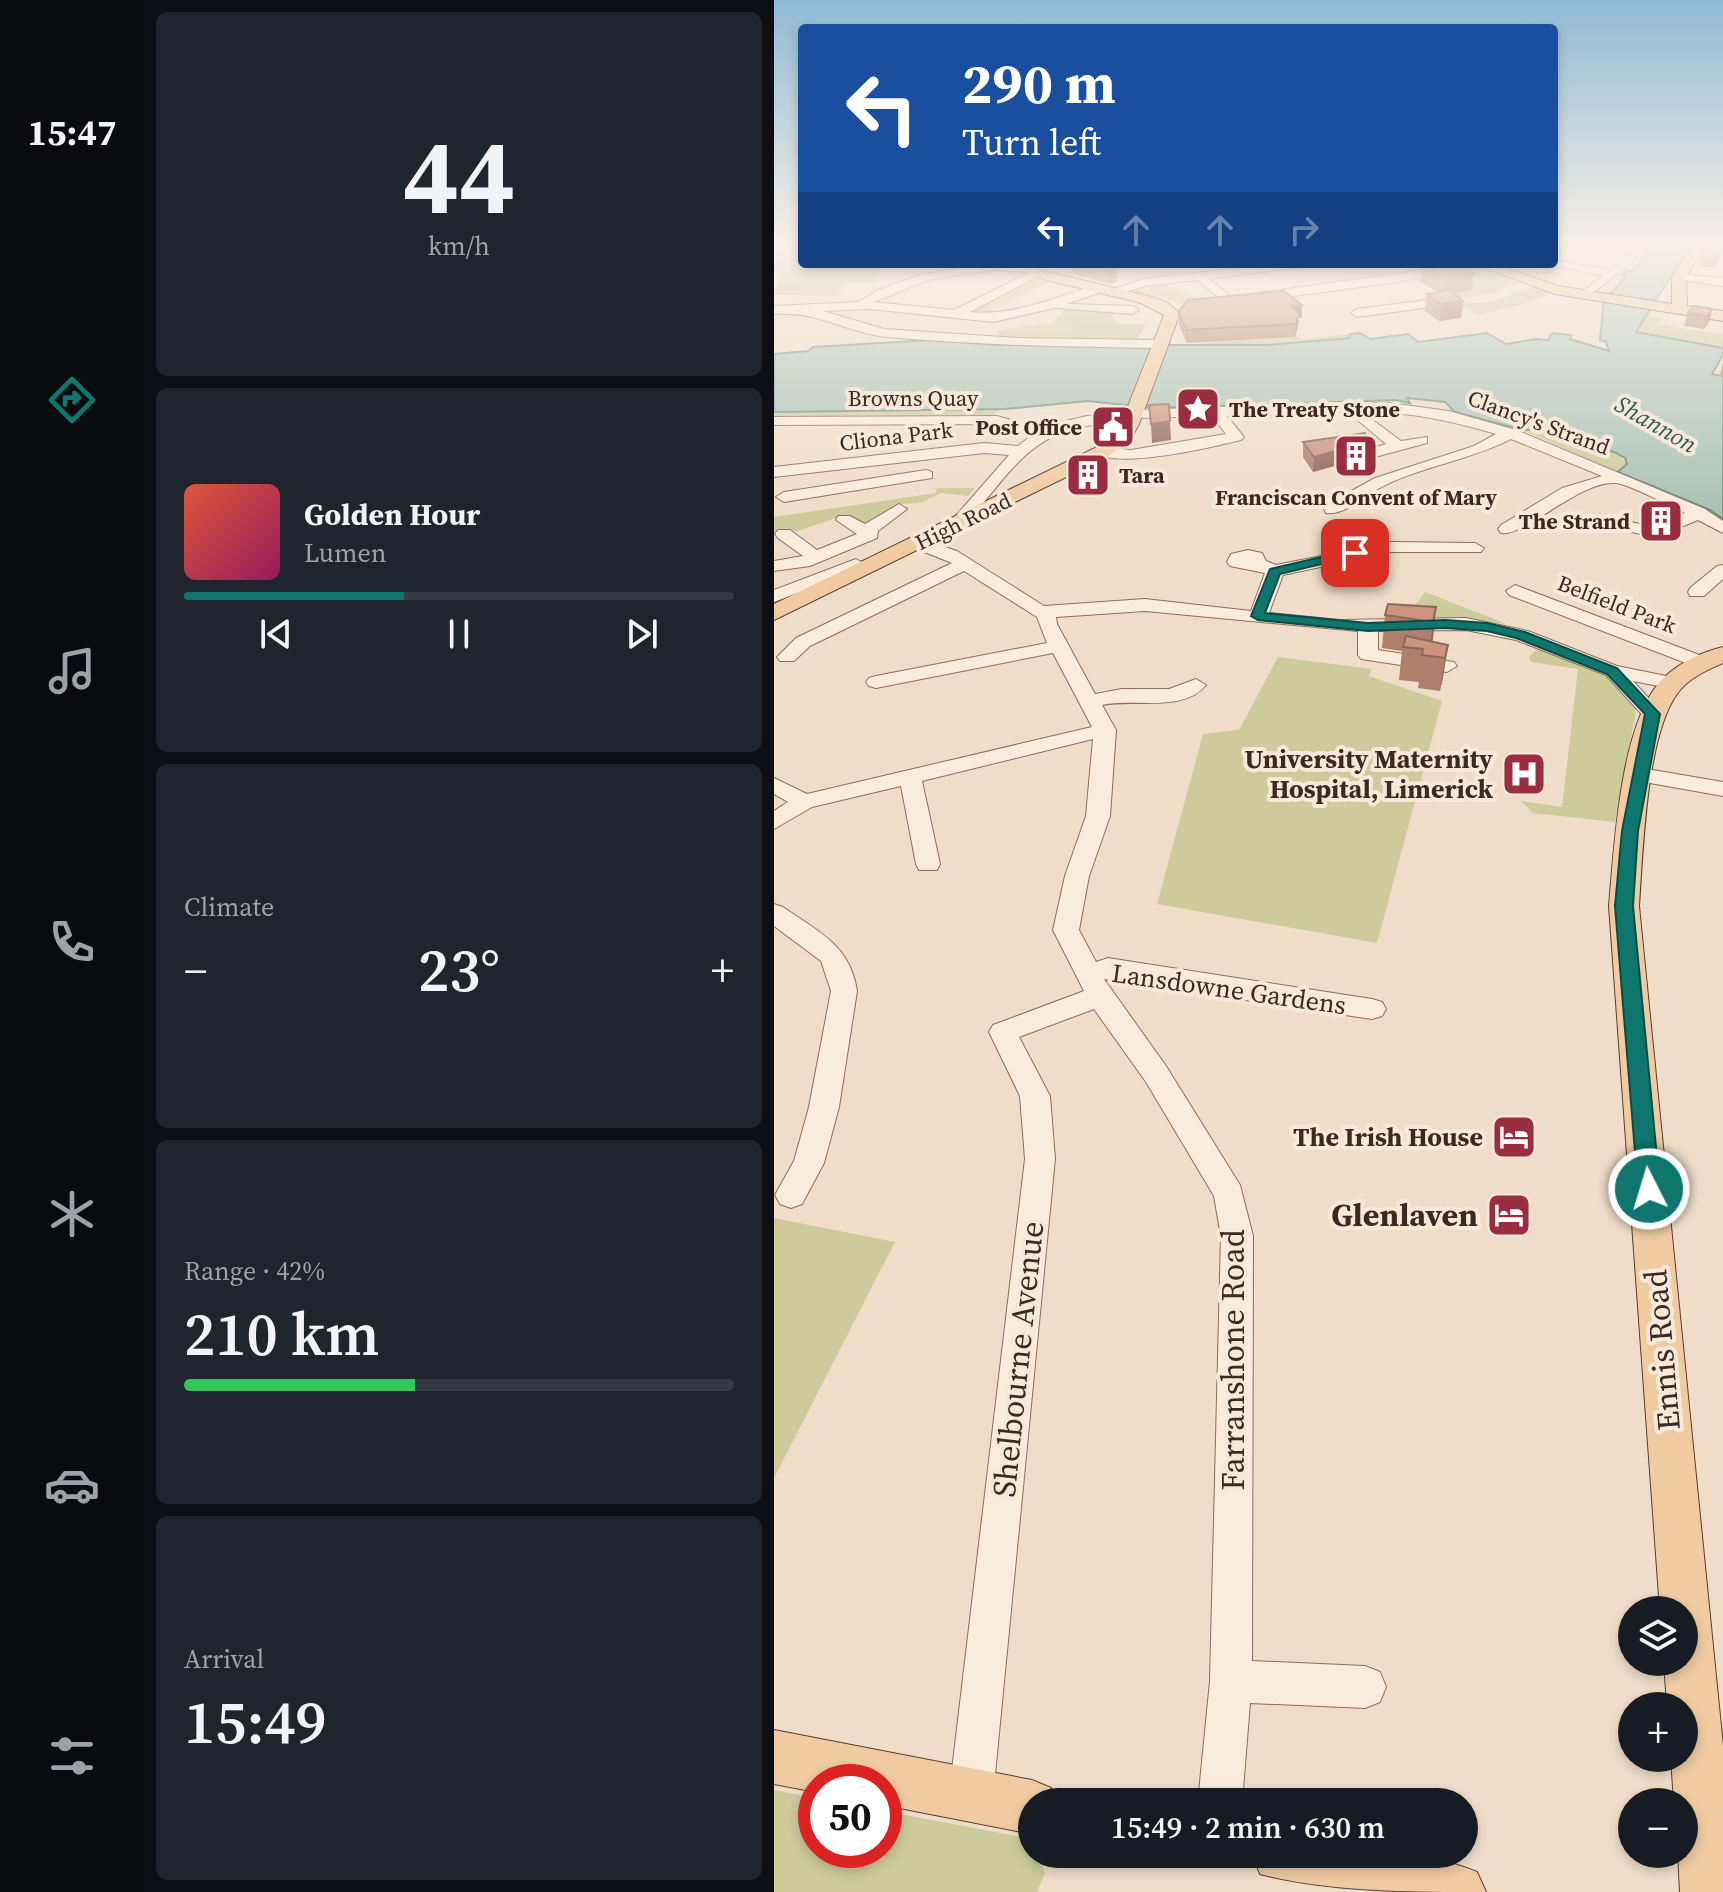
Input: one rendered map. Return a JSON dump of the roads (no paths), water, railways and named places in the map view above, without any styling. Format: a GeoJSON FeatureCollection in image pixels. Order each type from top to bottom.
{"type":"FeatureCollection","features":[{"type":"Feature","properties":{"kind":"main road"},"geometry":{"type":"LineString","coordinates":[[1135,414],[1165,332]]}},
{"type":"Feature","properties":{"kind":"main road","name":"High Road"},"geometry":{"type":"LineString","coordinates":[[774,613],[918,543],[973,511],[1088,462],[1125,433],[1135,414]]}},
{"type":"Feature","properties":{"kind":"main road","name":"Ennis Road"},"geometry":{"type":"LineString","coordinates":[[1688,678],[1641,775],[1630,831],[1624,906],[1709,1892]]}},
{"type":"Feature","properties":{"kind":"main road"},"geometry":{"type":"LineString","coordinates":[[774,1757],[1018,1804]]}},
{"type":"Feature","properties":{"kind":"main road"},"geometry":{"type":"LineString","coordinates":[[1345,1868],[1457,1892]]}},
{"type":"Feature","properties":{"kind":"street"},"geometry":{"type":"LineString","coordinates":[[880,332],[985,340],[1159,345]]}},
{"type":"Feature","properties":{"kind":"street"},"geometry":{"type":"LineString","coordinates":[[1351,406],[1357,415],[1398,446]]}},
{"type":"Feature","properties":{"kind":"street","name":"Clancy's Strand"},"geometry":{"type":"LineString","coordinates":[[1050,430],[1062,425],[1135,414],[1351,406],[1412,408],[1511,433],[1699,513],[1723,528]]}},
{"type":"Feature","properties":{"kind":"street"},"geometry":{"type":"LineString","coordinates":[[1102,452],[1131,455],[1236,437],[1216,412]]}},
{"type":"Feature","properties":{"kind":"street","name":"Browns Quay"},"geometry":{"type":"LineString","coordinates":[[774,421],[997,420],[1020,427],[1050,430]]}},
{"type":"Feature","properties":{"kind":"street"},"geometry":{"type":"LineString","coordinates":[[973,511],[1022,451],[1050,430]]}},
{"type":"Feature","properties":{"kind":"street"},"geometry":{"type":"LineString","coordinates":[[1332,509],[1381,481],[1414,470],[1449,473],[1462,470],[1466,466],[1460,456],[1511,433]]}},
{"type":"Feature","properties":{"kind":"street"},"geometry":{"type":"LineString","coordinates":[[1375,452],[1422,440]]}},
{"type":"Feature","properties":{"kind":"street","name":"Cliona Park"},"geometry":{"type":"LineString","coordinates":[[774,472],[984,448],[1022,451]]}},
{"type":"Feature","properties":{"kind":"street","name":"Cliona Park"},"geometry":{"type":"LineString","coordinates":[[781,503],[926,475]]}},
{"type":"Feature","properties":{"kind":"street"},"geometry":{"type":"LineString","coordinates":[[1507,529],[1568,491],[1618,477]]}},
{"type":"Feature","properties":{"kind":"street"},"geometry":{"type":"LineString","coordinates":[[867,531],[899,509]]}},
{"type":"Feature","properties":{"kind":"street"},"geometry":{"type":"LineString","coordinates":[[1621,525],[1655,534],[1699,513]]}},
{"type":"Feature","properties":{"kind":"street"},"geometry":{"type":"LineString","coordinates":[[774,566],[815,557],[871,534],[844,520]]}},
{"type":"Feature","properties":{"kind":"street"},"geometry":{"type":"LineString","coordinates":[[784,534],[815,557]]}},
{"type":"Feature","properties":{"kind":"street"},"geometry":{"type":"LineString","coordinates":[[918,543],[951,555],[1005,592],[1046,613],[1145,605],[1368,627],[1445,624],[1487,627],[1521,635],[1612,671],[1688,678]]}},
{"type":"Feature","properties":{"kind":"street"},"geometry":{"type":"LineString","coordinates":[[1256,564],[1275,571],[1391,547],[1475,548]]}},
{"type":"Feature","properties":{"kind":"street"},"geometry":{"type":"LineString","coordinates":[[774,596],[856,564]]}},
{"type":"Feature","properties":{"kind":"street"},"geometry":{"type":"LineString","coordinates":[[787,657],[803,642],[964,564]]}},
{"type":"Feature","properties":{"kind":"street"},"geometry":{"type":"LineString","coordinates":[[1697,592],[1723,570]]}},
{"type":"Feature","properties":{"kind":"street"},"geometry":{"type":"LineString","coordinates":[[1258,616],[1275,571]]}},
{"type":"Feature","properties":{"kind":"street","name":"Belfield Park"},"geometry":{"type":"LineString","coordinates":[[1515,591],[1688,678]]}},
{"type":"Feature","properties":{"kind":"street"},"geometry":{"type":"LineString","coordinates":[[774,822],[804,802],[1105,730],[1047,624],[1046,613]]}},
{"type":"Feature","properties":{"kind":"street"},"geometry":{"type":"LineString","coordinates":[[1368,627],[1368,655],[1447,666]]}},
{"type":"Feature","properties":{"kind":"street"},"geometry":{"type":"LineString","coordinates":[[876,682],[1060,646]]}},
{"type":"Feature","properties":{"kind":"street"},"geometry":{"type":"LineString","coordinates":[[1612,671],[1688,678]]}},
{"type":"Feature","properties":{"kind":"street"},"geometry":{"type":"LineString","coordinates":[[1090,701],[1124,694],[1168,697],[1185,694],[1196,685]]}},
{"type":"Feature","properties":{"kind":"street","name":"Farranshone Road"},"geometry":{"type":"LineString","coordinates":[[1105,730],[1098,816],[1077,876],[1066,930],[1093,985],[1156,1074],[1229,1194],[1237,1236],[1231,1681],[1221,1788]]}},
{"type":"Feature","properties":{"kind":"street"},"geometry":{"type":"LineString","coordinates":[[1641,775],[1696,787],[1723,789]]}},
{"type":"Feature","properties":{"kind":"street"},"geometry":{"type":"LineString","coordinates":[[910,776],[928,864]]}},
{"type":"Feature","properties":{"kind":"street"},"geometry":{"type":"LineString","coordinates":[[774,785],[804,802]]}},
{"type":"Feature","properties":{"kind":"street"},"geometry":{"type":"LineString","coordinates":[[774,913],[832,955],[842,977],[844,991],[824,1107],[809,1163],[791,1195]]}},
{"type":"Feature","properties":{"kind":"street","name":"Lansdowne Gardens"},"geometry":{"type":"LineString","coordinates":[[1093,985],[1108,968],[1372,1009]]}},
{"type":"Feature","properties":{"kind":"street","name":"Shelbourne Avenue"},"geometry":{"type":"LineString","coordinates":[[971,1795],[1040,1159],[1035,1096],[1003,1032],[1093,985]]}},
{"type":"Feature","properties":{"kind":"street"},"geometry":{"type":"LineString","coordinates":[[1231,1681],[1365,1687]]}},
{"type":"Feature","properties":{"kind":"water","name":"Shannon"},"geometry":{"type":"Polygon","coordinates":[[[1601,332],[1638,332],[1723,348],[1723,355],[1712,374],[1723,376],[1723,519],[1710,510],[1618,472],[1627,464],[1625,458],[1616,453],[1571,436],[1544,430],[1522,430],[1455,412],[1445,402],[1407,398],[1410,403],[1396,400],[1144,407],[1088,401],[1005,409],[774,412],[774,354],[808,351],[813,347],[932,340],[996,345],[1267,345],[1349,338],[1350,334],[1360,333],[1370,339],[1408,334],[1418,342],[1487,333],[1506,344],[1548,340],[1552,333],[1571,335],[1570,339],[1609,351],[1606,342],[1600,340],[1601,332]]]}},
{"type":"Feature","properties":{"kind":"place","name":"The Treaty Stone"},"geometry":{"type":"Point","coordinates":[1198,409]}},
{"type":"Feature","properties":{"kind":"place","name":"Post Office"},"geometry":{"type":"Point","coordinates":[1113,427]}},
{"type":"Feature","properties":{"kind":"place","name":"Franciscan Convent of Mary"},"geometry":{"type":"Point","coordinates":[1356,456]}},
{"type":"Feature","properties":{"kind":"place","name":"Tara"},"geometry":{"type":"Point","coordinates":[1088,475]}},
{"type":"Feature","properties":{"kind":"place","name":"The Strand"},"geometry":{"type":"Point","coordinates":[1661,521]}},
{"type":"Feature","properties":{"kind":"place","name":"University Maternity Hospital, Limerick"},"geometry":{"type":"Point","coordinates":[1524,774]}},
{"type":"Feature","properties":{"kind":"place","name":"The Irish House"},"geometry":{"type":"Point","coordinates":[1514,1137]}},
{"type":"Feature","properties":{"kind":"place","name":"Glenlaven"},"geometry":{"type":"Point","coordinates":[1509,1215]}}]}
